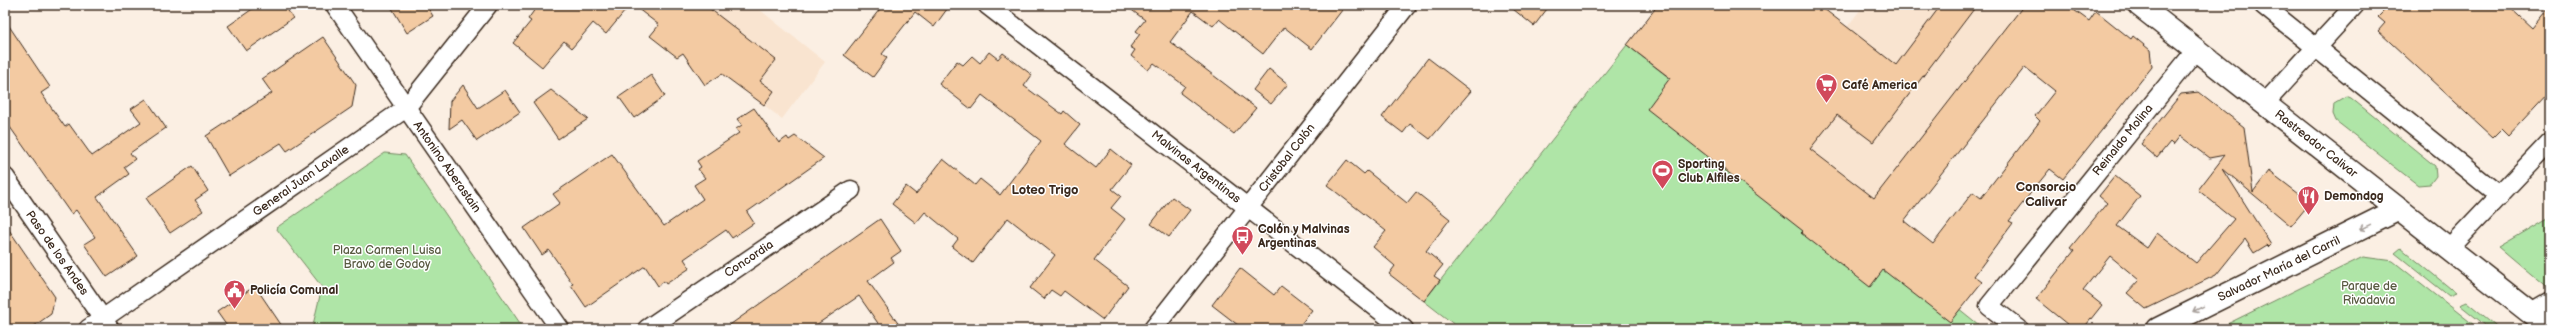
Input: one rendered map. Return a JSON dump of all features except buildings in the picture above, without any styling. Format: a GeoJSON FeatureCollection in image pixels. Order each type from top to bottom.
{"type":"FeatureCollection","features":[{"type":"Feature","properties":{"kind":"main road","name":"Rastreador Calivar"},"geometry":{"type":"LineString","coordinates":[[2139,5],[2550,328]]}},
{"type":"Feature","properties":{"kind":"main road","name":"Salvador María del Carril"},"geometry":{"type":"LineString","coordinates":[[2158,329],[2399,209]]}},
{"type":"Feature","properties":{"kind":"street","name":"Antonino Aberastain"},"geometry":{"type":"LineString","coordinates":[[335,5],[560,329]]}},
{"type":"Feature","properties":{"kind":"street","name":"General Juan Lavalle"},"geometry":{"type":"LineString","coordinates":[[88,329],[106,324],[406,108],[488,5]]}},
{"type":"Feature","properties":{"kind":"street","name":"Malvinas Argentinas"},"geometry":{"type":"LineString","coordinates":[[988,5],[1404,329]]}},
{"type":"Feature","properties":{"kind":"street","name":"Cristobal Colón"},"geometry":{"type":"LineString","coordinates":[[1153,329],[1407,5]]}},
{"type":"Feature","properties":{"kind":"street"},"geometry":{"type":"LineString","coordinates":[[2263,5],[2500,196]]}},
{"type":"Feature","properties":{"kind":"street"},"geometry":{"type":"LineString","coordinates":[[2265,103],[2355,5]]}},
{"type":"Feature","properties":{"kind":"street","name":"Reinaldo Molina"},"geometry":{"type":"LineString","coordinates":[[2019,329],[1989,306],[2196,50]]}},
{"type":"Feature","properties":{"kind":"street"},"geometry":{"type":"LineString","coordinates":[[2449,248],[2550,142]]}},
{"type":"Feature","properties":{"kind":"street","name":"Paso de los Andes"},"geometry":{"type":"LineString","coordinates":[[5,177],[106,324]]}},
{"type":"Feature","properties":{"kind":"street","name":"Concordia"},"geometry":{"type":"LineString","coordinates":[[647,329],[851,190]]}},
{"type":"Feature","properties":{"kind":"street"},"geometry":{"type":"LineString","coordinates":[[2531,313],[2550,302]]}},
{"type":"Feature","properties":{"kind":"shaded area"},"geometry":{"type":"Polygon","coordinates":[[[633,5],[754,5],[825,62],[782,119],[633,5]]]}},
{"type":"Feature","properties":{"kind":"shaded area"},"geometry":{"type":"Polygon","coordinates":[[[1658,5],[1819,5],[1847,27],[1864,5],[2074,5],[1883,247],[1627,45],[1658,5]]]}},
{"type":"Feature","properties":{"kind":"green space","name":"Sporting Club Alfiles"},"geometry":{"type":"Polygon","coordinates":[[[1627,45],[1786,169],[1984,329],[1460,329],[1424,301],[1627,45]]]}},
{"type":"Feature","properties":{"kind":"green space"},"geometry":{"type":"Polygon","coordinates":[[[2346,96],[2351,98],[2435,166],[2436,176],[2430,184],[2418,185],[2336,121],[2333,114],[2334,103],[2346,96]]]}},
{"type":"Feature","properties":{"kind":"green space","name":"Plaza Carmen Luisa Bravo de Godoy"},"geometry":{"type":"Polygon","coordinates":[[[385,153],[405,155],[524,329],[312,329],[322,287],[276,228],[385,153]]]}},
{"type":"Feature","properties":{"kind":"green space"},"geometry":{"type":"Polygon","coordinates":[[[2550,214],[2550,290],[2499,247],[2548,218],[2550,214]]]}},
{"type":"Feature","properties":{"kind":"green space"},"geometry":{"type":"Polygon","coordinates":[[[2401,248],[2456,293],[2449,296],[2395,253],[2401,248]]]}},
{"type":"Feature","properties":{"kind":"green space","name":"Parque de Rivadavia"},"geometry":{"type":"Polygon","coordinates":[[[2363,257],[2393,261],[2479,329],[2217,329],[2363,257]]]}},
{"type":"Feature","properties":{"kind":"green space"},"geometry":{"type":"Polygon","coordinates":[[[2467,302],[2500,329],[2490,329],[2460,305],[2467,302]]]}},
{"type":"Feature","properties":{"kind":"place","name":"Café America"},"geometry":{"type":"Point","coordinates":[1827,104]}},
{"type":"Feature","properties":{"kind":"place","name":"Sporting Club Alfiles"},"geometry":{"type":"Point","coordinates":[1662,190]}},
{"type":"Feature","properties":{"kind":"place","name":"Demondog"},"geometry":{"type":"Point","coordinates":[2308,216]}},
{"type":"Feature","properties":{"kind":"place","name":"Colón y Malvinas Argentinas"},"geometry":{"type":"Point","coordinates":[1243,256]}},
{"type":"Feature","properties":{"kind":"place","name":"Policía Comunal"},"geometry":{"type":"Point","coordinates":[235,310]}},
{"type":"Feature","properties":{"kind":"district","name":"Loteo Trigo"},"geometry":{"type":"Point","coordinates":[1045,190]}},
{"type":"Feature","properties":{"kind":"district","name":"Consorcio Calivar"},"geometry":{"type":"Point","coordinates":[2046,194]}}]}
